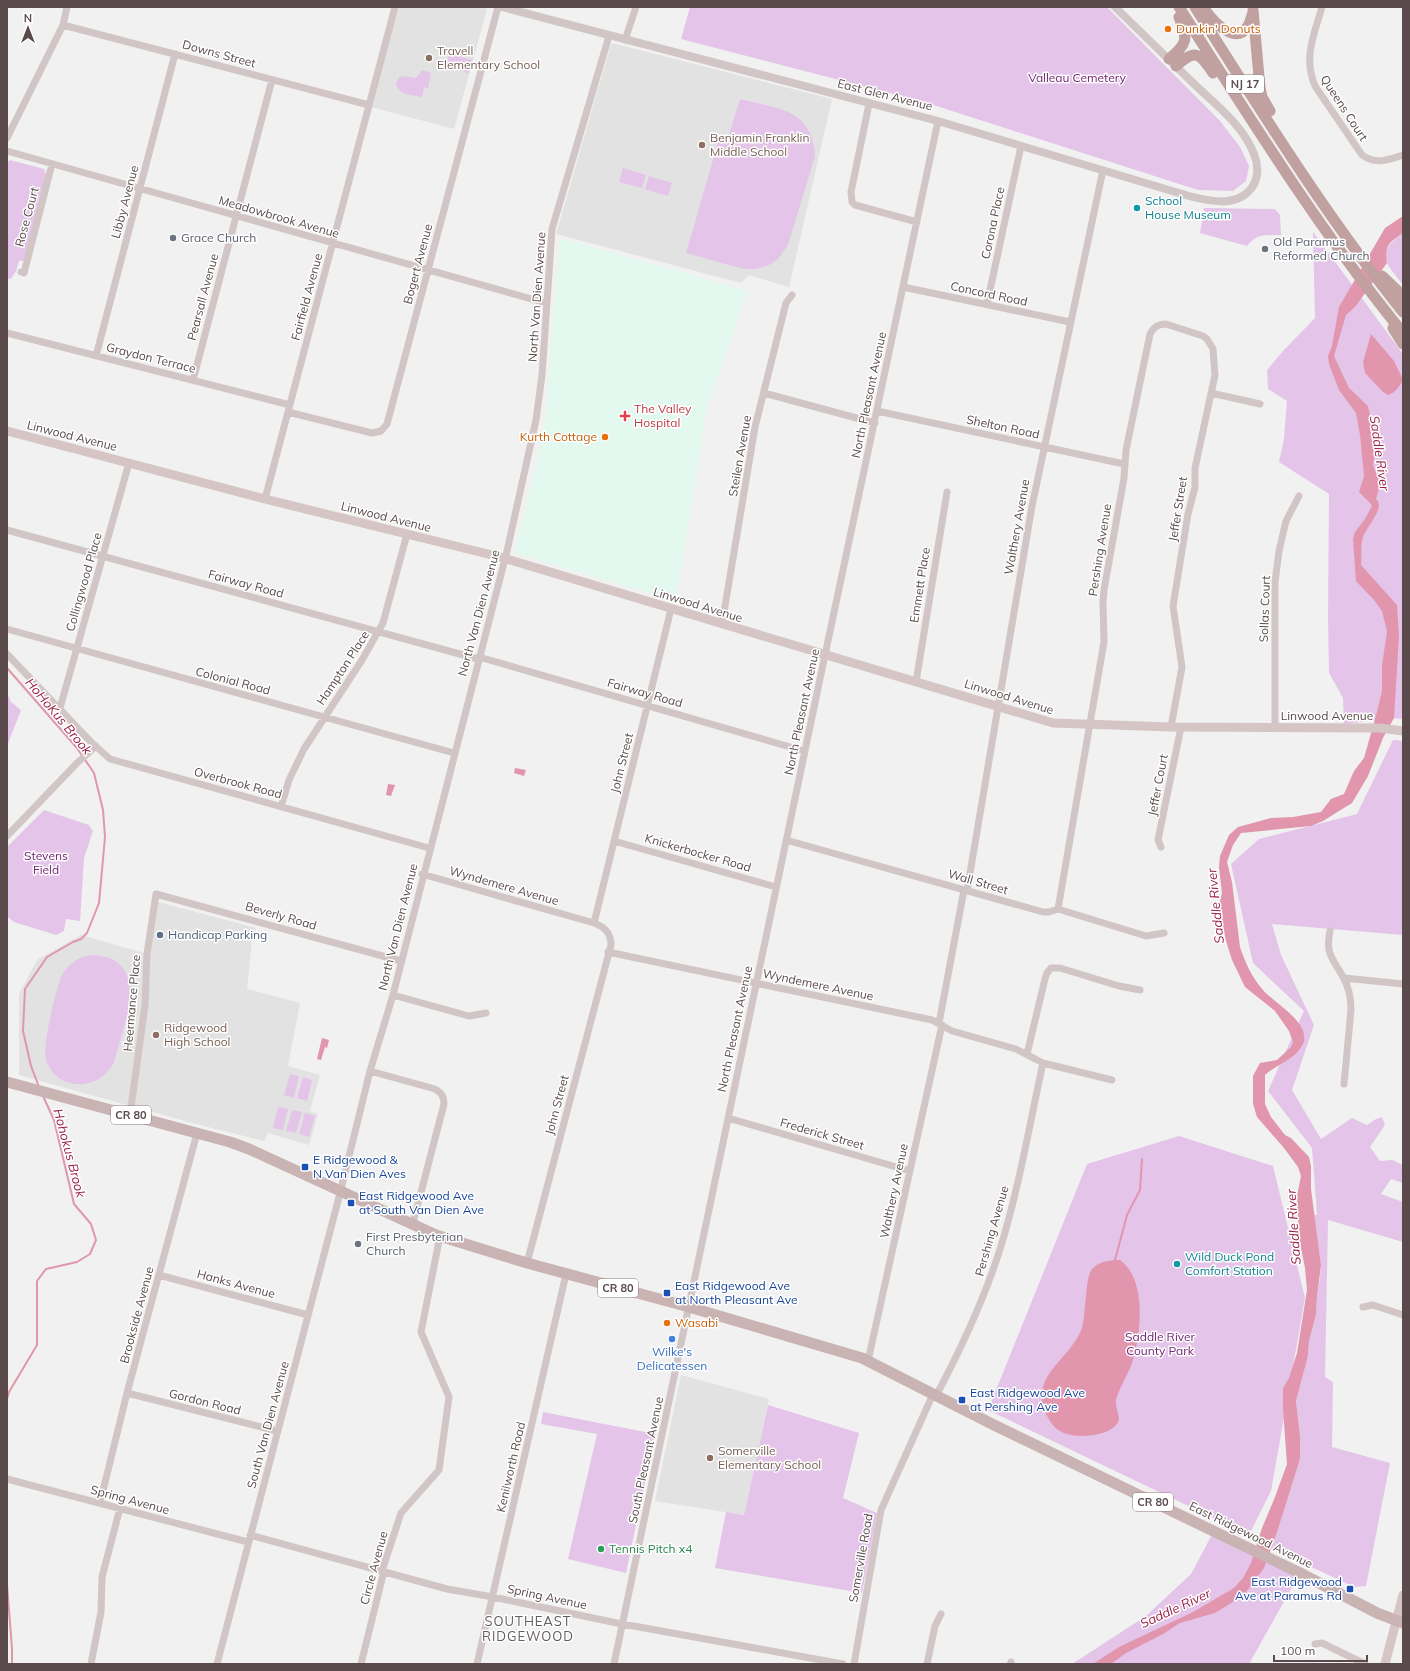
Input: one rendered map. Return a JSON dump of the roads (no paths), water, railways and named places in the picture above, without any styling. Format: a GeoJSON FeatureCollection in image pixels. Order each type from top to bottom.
{"type":"FeatureCollection","features":[{"type":"Feature","properties":{"kind":"highway"},"geometry":{"type":"LineString","coordinates":[[1172,63],[1186,38],[1175,7]]}},
{"type":"Feature","properties":{"kind":"highway","name":"NJ 17"},"geometry":{"type":"LineString","coordinates":[[1179,7],[1291,182],[1349,264],[1403,333]]}},
{"type":"Feature","properties":{"kind":"highway","name":"NJ 17"},"geometry":{"type":"LineString","coordinates":[[1195,7],[1294,162],[1356,250],[1388,287]]}},
{"type":"Feature","properties":{"kind":"highway"},"geometry":{"type":"LineString","coordinates":[[1203,7],[1211,18],[1220,26],[1229,32],[1236,34],[1243,32],[1247,28],[1253,9]]}},
{"type":"Feature","properties":{"kind":"highway"},"geometry":{"type":"LineString","coordinates":[[1253,9],[1261,93],[1279,125],[1294,162]]}},
{"type":"Feature","properties":{"kind":"highway"},"geometry":{"type":"LineString","coordinates":[[1172,63],[1189,55],[1195,55],[1202,58],[1226,94],[1254,124]]}},
{"type":"Feature","properties":{"kind":"highway"},"geometry":{"type":"LineString","coordinates":[[1388,287],[1403,296]]}},
{"type":"Feature","properties":{"kind":"highway"},"geometry":{"type":"LineString","coordinates":[[1388,287],[1403,312]]}},
{"type":"Feature","properties":{"kind":"highway"},"geometry":{"type":"LineString","coordinates":[[1378,302],[1403,344]]}},
{"type":"Feature","properties":{"kind":"main road","name":"Linwood Avenue"},"geometry":{"type":"LineString","coordinates":[[7,432],[505,559],[1053,723],[1171,727],[1369,728],[1403,731]]}},
{"type":"Feature","properties":{"kind":"main road","name":"East Ridgewood Avenue"},"geometry":{"type":"LineString","coordinates":[[7,1082],[197,1133],[249,1149],[440,1236],[527,1263],[689,1307],[862,1358],[1243,1545],[1322,1586],[1399,1622]]}},
{"type":"Feature","properties":{"kind":"main road"},"geometry":{"type":"LineString","coordinates":[[1385,1664],[1399,1622],[1403,1595]]}},
{"type":"Feature","properties":{"kind":"street"},"geometry":{"type":"LineString","coordinates":[[7,138],[63,25],[67,7]]}},
{"type":"Feature","properties":{"kind":"street","name":"Fairfield Avenue"},"geometry":{"type":"LineString","coordinates":[[265,499],[395,7]]}},
{"type":"Feature","properties":{"kind":"street","name":"Bogert Avenue"},"geometry":{"type":"LineString","coordinates":[[289,409],[372,433],[381,431],[385,428],[498,7]]}},
{"type":"Feature","properties":{"kind":"street","name":"East Glen Avenue"},"geometry":{"type":"LineString","coordinates":[[502,7],[938,121],[1189,196],[1212,201],[1224,201],[1238,198],[1248,192],[1255,183],[1257,164],[1254,154],[1244,137],[1225,114],[1172,63]]}},
{"type":"Feature","properties":{"kind":"street"},"geometry":{"type":"LineString","coordinates":[[625,40],[636,7]]}},
{"type":"Feature","properties":{"kind":"street"},"geometry":{"type":"LineString","coordinates":[[1115,7],[1172,63]]}},
{"type":"Feature","properties":{"kind":"street","name":"Queens Court"},"geometry":{"type":"LineString","coordinates":[[1322,7],[1309,57],[1311,76],[1315,86],[1362,155],[1367,159],[1378,162],[1403,155]]}},
{"type":"Feature","properties":{"kind":"street","name":"Downs Street"},"geometry":{"type":"LineString","coordinates":[[63,25],[369,105]]}},
{"type":"Feature","properties":{"kind":"street","name":"North Van Dien Avenue"},"geometry":{"type":"LineString","coordinates":[[340,1191],[370,1071],[401,961],[422,874],[505,559],[536,420],[542,375],[552,229],[609,36]]}},
{"type":"Feature","properties":{"kind":"street","name":"Libby Avenue"},"geometry":{"type":"LineString","coordinates":[[96,356],[175,54]]}},
{"type":"Feature","properties":{"kind":"street","name":"Pearsall Avenue"},"geometry":{"type":"LineString","coordinates":[[193,380],[272,80]]}},
{"type":"Feature","properties":{"kind":"street"},"geometry":{"type":"LineString","coordinates":[[870,104],[851,199],[855,205],[917,222]]}},
{"type":"Feature","properties":{"kind":"street","name":"North Pleasant Avenue"},"geometry":{"type":"LineString","coordinates":[[689,1307],[804,751],[904,287],[938,121]]}},
{"type":"Feature","properties":{"kind":"street","name":"Corona Place"},"geometry":{"type":"LineString","coordinates":[[987,304],[1021,146]]}},
{"type":"Feature","properties":{"kind":"street","name":"Meadowbrook Avenue"},"geometry":{"type":"LineString","coordinates":[[7,151],[546,303]]}},
{"type":"Feature","properties":{"kind":"street","name":"Rose Court"},"geometry":{"type":"LineString","coordinates":[[21,272],[24,272],[52,164]]}},
{"type":"Feature","properties":{"kind":"street","name":"Walthery Avenue"},"geometry":{"type":"LineString","coordinates":[[868,1361],[910,1171],[940,1024],[966,890],[1032,506],[1103,170]]}},
{"type":"Feature","properties":{"kind":"street","name":"Concord Road"},"geometry":{"type":"LineString","coordinates":[[904,287],[1070,322]]}},
{"type":"Feature","properties":{"kind":"street","name":"Steilen Avenue"},"geometry":{"type":"LineString","coordinates":[[722,624],[755,427],[786,303],[792,295]]}},
{"type":"Feature","properties":{"kind":"street","name":"Jeffer Street"},"geometry":{"type":"LineString","coordinates":[[1166,324],[1203,336],[1211,344],[1214,354],[1215,375],[1195,468],[1195,487],[1188,514],[1173,606],[1182,667],[1171,727]]}},
{"type":"Feature","properties":{"kind":"street","name":"Pershing Avenue"},"geometry":{"type":"LineString","coordinates":[[1058,909],[1104,642],[1104,590],[1124,478],[1124,464],[1150,334],[1156,326],[1166,324]]}},
{"type":"Feature","properties":{"kind":"street","name":"Graydon Terrace"},"geometry":{"type":"LineString","coordinates":[[7,333],[193,380],[289,409]]}},
{"type":"Feature","properties":{"kind":"street"},"geometry":{"type":"LineString","coordinates":[[764,393],[875,423]]}},
{"type":"Feature","properties":{"kind":"street"},"geometry":{"type":"LineString","coordinates":[[1211,393],[1260,404]]}},
{"type":"Feature","properties":{"kind":"street","name":"Shelton Road"},"geometry":{"type":"LineString","coordinates":[[877,411],[1124,464]]}},
{"type":"Feature","properties":{"kind":"street","name":"Collingwood Place"},"geometry":{"type":"LineString","coordinates":[[60,708],[129,463]]}},
{"type":"Feature","properties":{"kind":"street","name":"Emmett Place"},"geometry":{"type":"LineString","coordinates":[[916,682],[947,492]]}},
{"type":"Feature","properties":{"kind":"street","name":"Sollas Court"},"geometry":{"type":"LineString","coordinates":[[1275,728],[1275,582],[1279,551],[1286,521],[1299,496]]}},
{"type":"Feature","properties":{"kind":"street","name":"Fairway Road"},"geometry":{"type":"LineString","coordinates":[[7,530],[479,658],[804,751]]}},
{"type":"Feature","properties":{"kind":"street","name":"Hampton Place"},"geometry":{"type":"LineString","coordinates":[[281,807],[296,764],[383,624],[407,534]]}},
{"type":"Feature","properties":{"kind":"street","name":"John Street"},"geometry":{"type":"LineString","coordinates":[[594,923],[671,608]]}},
{"type":"Feature","properties":{"kind":"street","name":"Colonial Road"},"geometry":{"type":"LineString","coordinates":[[7,629],[454,753]]}},
{"type":"Feature","properties":{"kind":"street","name":"Overbrook Road"},"geometry":{"type":"LineString","coordinates":[[7,654],[106,756],[116,762],[429,848]]}},
{"type":"Feature","properties":{"kind":"street","name":"Jeffer Court"},"geometry":{"type":"LineString","coordinates":[[1161,847],[1158,840],[1181,727]]}},
{"type":"Feature","properties":{"kind":"street"},"geometry":{"type":"LineString","coordinates":[[7,836],[77,763],[96,746]]}},
{"type":"Feature","properties":{"kind":"street","name":"Wall Street"},"geometry":{"type":"LineString","coordinates":[[786,840],[1043,912],[1058,909],[1146,936],[1164,933]]}},
{"type":"Feature","properties":{"kind":"street","name":"Knickerbocker Road"},"geometry":{"type":"LineString","coordinates":[[614,841],[776,887]]}},
{"type":"Feature","properties":{"kind":"street","name":"Wyndemere Avenue"},"geometry":{"type":"LineString","coordinates":[[422,874],[602,926],[610,934],[611,945],[608,952],[932,1020],[952,1031],[1016,1049],[1043,1063],[1112,1080]]}},
{"type":"Feature","properties":{"kind":"street","name":"Beverly Road"},"geometry":{"type":"LineString","coordinates":[[156,894],[159,893],[401,961]]}},
{"type":"Feature","properties":{"kind":"street","name":"Heermance Place"},"geometry":{"type":"LineString","coordinates":[[130,1115],[145,1005],[147,961],[156,894]]}},
{"type":"Feature","properties":{"kind":"street"},"geometry":{"type":"LineString","coordinates":[[1330,931],[1328,949],[1344,978],[1351,999],[1344,1084]]}},
{"type":"Feature","properties":{"kind":"street","name":"John Street"},"geometry":{"type":"LineString","coordinates":[[527,1263],[608,952]]}},
{"type":"Feature","properties":{"kind":"street"},"geometry":{"type":"LineString","coordinates":[[1027,1054],[1046,973],[1051,968],[1060,968],[1119,986],[1140,990]]}},
{"type":"Feature","properties":{"kind":"street"},"geometry":{"type":"LineString","coordinates":[[1344,978],[1403,984]]}},
{"type":"Feature","properties":{"kind":"street"},"geometry":{"type":"LineString","coordinates":[[392,995],[470,1016],[486,1013]]}},
{"type":"Feature","properties":{"kind":"street","name":"Pershing Avenue"},"geometry":{"type":"LineString","coordinates":[[935,1395],[971,1326],[1001,1245],[1011,1210],[1043,1063]]}},
{"type":"Feature","properties":{"kind":"street"},"geometry":{"type":"LineString","coordinates":[[370,1071],[435,1089],[442,1094],[444,1099],[444,1104],[413,1224]]}},
{"type":"Feature","properties":{"kind":"street","name":"Frederick Street"},"geometry":{"type":"LineString","coordinates":[[728,1118],[910,1171]]}},
{"type":"Feature","properties":{"kind":"street","name":"Brookside Avenue"},"geometry":{"type":"LineString","coordinates":[[100,1503],[127,1393],[197,1133]]}},
{"type":"Feature","properties":{"kind":"street","name":"South Van Dien Avenue"},"geometry":{"type":"LineString","coordinates":[[217,1664],[340,1191]]}},
{"type":"Feature","properties":{"kind":"street","name":"Circle Avenue"},"geometry":{"type":"LineString","coordinates":[[361,1664],[384,1575],[382,1571],[401,1514],[439,1470],[449,1397],[421,1332],[440,1236]]}},
{"type":"Feature","properties":{"kind":"street","name":"Kenilworth Road"},"geometry":{"type":"LineString","coordinates":[[477,1664],[566,1274]]}},
{"type":"Feature","properties":{"kind":"street","name":"Hanks Avenue"},"geometry":{"type":"LineString","coordinates":[[159,1275],[308,1315]]}},
{"type":"Feature","properties":{"kind":"street"},"geometry":{"type":"LineString","coordinates":[[1363,1307],[1373,1305],[1403,1315]]}},
{"type":"Feature","properties":{"kind":"street","name":"South Pleasant Avenue"},"geometry":{"type":"LineString","coordinates":[[614,1664],[689,1307]]}},
{"type":"Feature","properties":{"kind":"street","name":"Gordon Road"},"geometry":{"type":"LineString","coordinates":[[127,1393],[277,1432]]}},
{"type":"Feature","properties":{"kind":"street","name":"Somerville Road"},"geometry":{"type":"LineString","coordinates":[[854,1664],[881,1510],[935,1395]]}},
{"type":"Feature","properties":{"kind":"street","name":"Spring Avenue"},"geometry":{"type":"LineString","coordinates":[[7,1479],[120,1508],[382,1571],[447,1589],[622,1624],[843,1664]]}},
{"type":"Feature","properties":{"kind":"street"},"geometry":{"type":"LineString","coordinates":[[90,1664],[101,1612],[102,1577],[120,1508]]}},
{"type":"Feature","properties":{"kind":"street"},"geometry":{"type":"LineString","coordinates":[[927,1664],[935,1626],[941,1614]]}},
{"type":"Feature","properties":{"kind":"street"},"geometry":{"type":"LineString","coordinates":[[1315,1644],[1322,1643],[1365,1664]]}},
{"type":"Feature","properties":{"kind":"waterway","name":"HoHoKus Brook"},"geometry":{"type":"LineString","coordinates":[[7,668],[77,748],[94,773],[103,810],[105,837],[99,903],[87,933],[81,939],[47,957],[25,989],[23,1031],[31,1066],[39,1087]]}},
{"type":"Feature","properties":{"kind":"waterway","name":"Hohokus Brook"},"geometry":{"type":"LineString","coordinates":[[7,1399],[9,1392],[37,1345],[37,1281],[46,1269],[77,1262],[90,1254],[96,1240],[91,1224],[74,1204],[54,1120],[43,1096]]}},
{"type":"Feature","properties":{"kind":"waterway"},"geometry":{"type":"LineString","coordinates":[[1115,1260],[1127,1215],[1140,1190],[1142,1159]]}},
{"type":"Feature","properties":{"kind":"waterway","name":"Hohokus Brook"},"geometry":{"type":"LineString","coordinates":[[7,1584],[12,1664]]}},
{"type":"Feature","properties":{"kind":"place","name":"Dunkin' Donuts"},"geometry":{"type":"Point","coordinates":[1168,29]}},
{"type":"Feature","properties":{"kind":"place","name":"Travell Elementary School"},"geometry":{"type":"Point","coordinates":[429,58]}},
{"type":"Feature","properties":{"kind":"place","name":"Benjamin Franklin Middle School"},"geometry":{"type":"Point","coordinates":[702,145]}},
{"type":"Feature","properties":{"kind":"place","name":"School House Museum"},"geometry":{"type":"Point","coordinates":[1137,208]}},
{"type":"Feature","properties":{"kind":"place","name":"Grace Church"},"geometry":{"type":"Point","coordinates":[173,238]}},
{"type":"Feature","properties":{"kind":"place","name":"Old Paramus Reformed Church"},"geometry":{"type":"Point","coordinates":[1265,249]}},
{"type":"Feature","properties":{"kind":"place","name":"The Valley Hospital"},"geometry":{"type":"Point","coordinates":[625,416]}},
{"type":"Feature","properties":{"kind":"place","name":"Kurth Cottage"},"geometry":{"type":"Point","coordinates":[605,437]}},
{"type":"Feature","properties":{"kind":"place","name":"Handicap Parking"},"geometry":{"type":"Point","coordinates":[160,935]}},
{"type":"Feature","properties":{"kind":"place","name":"Ridgewood High School"},"geometry":{"type":"Point","coordinates":[156,1035]}},
{"type":"Feature","properties":{"kind":"place","name":"E Ridgewood & N Van Dien Aves"},"geometry":{"type":"Point","coordinates":[305,1167]}},
{"type":"Feature","properties":{"kind":"place","name":"East Ridgewood Ave at South Van Dien Ave"},"geometry":{"type":"Point","coordinates":[351,1203]}},
{"type":"Feature","properties":{"kind":"place","name":"First Presbyterian Church"},"geometry":{"type":"Point","coordinates":[358,1244]}},
{"type":"Feature","properties":{"kind":"place","name":"Wild Duck Pond Comfort Station"},"geometry":{"type":"Point","coordinates":[1177,1264]}},
{"type":"Feature","properties":{"kind":"place","name":"East Ridgewood Ave at North Pleasant Ave"},"geometry":{"type":"Point","coordinates":[667,1293]}},
{"type":"Feature","properties":{"kind":"place","name":"Wasabi"},"geometry":{"type":"Point","coordinates":[667,1323]}},
{"type":"Feature","properties":{"kind":"place","name":"Wilke's Delicatessen"},"geometry":{"type":"Point","coordinates":[672,1339]}},
{"type":"Feature","properties":{"kind":"place","name":"East Ridgewood Ave at Pershing Ave"},"geometry":{"type":"Point","coordinates":[962,1400]}},
{"type":"Feature","properties":{"kind":"place","name":"Somerville Elementary School"},"geometry":{"type":"Point","coordinates":[710,1458]}},
{"type":"Feature","properties":{"kind":"place","name":"Tennis Pitch x4"},"geometry":{"type":"Point","coordinates":[601,1549]}},
{"type":"Feature","properties":{"kind":"place","name":"East Ridgewood Ave at Paramus Rd"},"geometry":{"type":"Point","coordinates":[1350,1589]}},
{"type":"Feature","properties":{"kind":"district","name":"SOUTHEAST RIDGEWOOD"},"geometry":{"type":"Point","coordinates":[528,1628]}},
{"type":"Feature","properties":{"kind":"park label","name":"Valleau Cemetery"},"geometry":{"type":"Point","coordinates":[1077,78]}},
{"type":"Feature","properties":{"kind":"park label","name":"Stevens Field"},"geometry":{"type":"Point","coordinates":[46,863]}},
{"type":"Feature","properties":{"kind":"park label","name":"Saddle River County Park"},"geometry":{"type":"Point","coordinates":[1160,1344]}},
{"type":"Feature","properties":{"kind":"water label","name":"Saddle River"},"geometry":{"type":"Point","coordinates":[1380,453]}},
{"type":"Feature","properties":{"kind":"water label","name":"Saddle River"},"geometry":{"type":"Point","coordinates":[1215,906]}},
{"type":"Feature","properties":{"kind":"water label","name":"Saddle River"},"geometry":{"type":"Point","coordinates":[1293,1227]}},
{"type":"Feature","properties":{"kind":"water label","name":"Saddle River"},"geometry":{"type":"Point","coordinates":[1175,1608]}}]}
